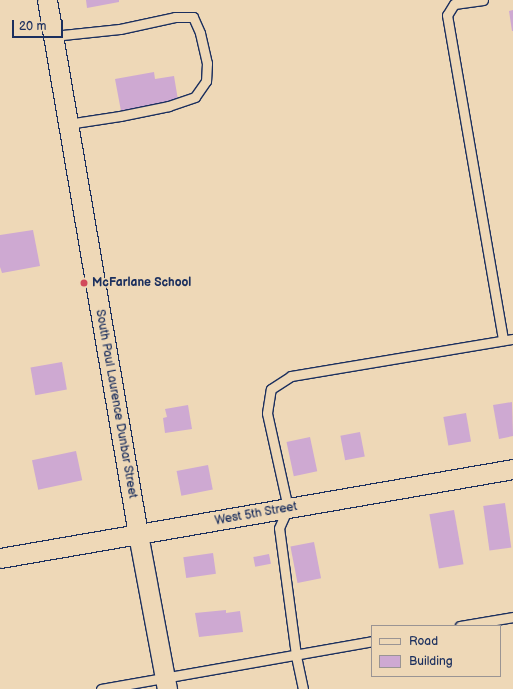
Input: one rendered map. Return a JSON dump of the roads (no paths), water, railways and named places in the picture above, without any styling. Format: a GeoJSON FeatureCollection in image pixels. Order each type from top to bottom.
{"type":"FeatureCollection","features":[{"type":"Feature","properties":{"kind":"street","name":"South Paul Laurence Dunbar Street"},"geometry":{"type":"LineString","coordinates":[[47,0],[138,534],[166,683]]}},
{"type":"Feature","properties":{"kind":"street","name":"West 5th Street"},"geometry":{"type":"LineString","coordinates":[[0,558],[513,469]]}},
{"type":"Feature","properties":{"kind":"lane"},"geometry":{"type":"LineString","coordinates":[[483,0],[454,4],[447,15],[503,340]]}},
{"type":"Feature","properties":{"kind":"lane"},"geometry":{"type":"LineString","coordinates":[[53,36],[120,29],[175,17],[193,17],[200,33],[207,62],[206,81],[195,97],[148,110],[68,124]]}},
{"type":"Feature","properties":{"kind":"lane"},"geometry":{"type":"LineString","coordinates":[[303,689],[296,654],[279,528],[288,508],[267,413],[271,390],[291,376],[513,339]]}},
{"type":"Feature","properties":{"kind":"lane"},"geometry":{"type":"LineString","coordinates":[[466,625],[513,617]]}},
{"type":"Feature","properties":{"kind":"lane"},"geometry":{"type":"LineString","coordinates":[[101,689],[166,683],[296,654],[371,641]]}},
{"type":"Feature","properties":{"kind":"place","name":"McFarlane School"},"geometry":{"type":"Point","coordinates":[84,283]}}]}
